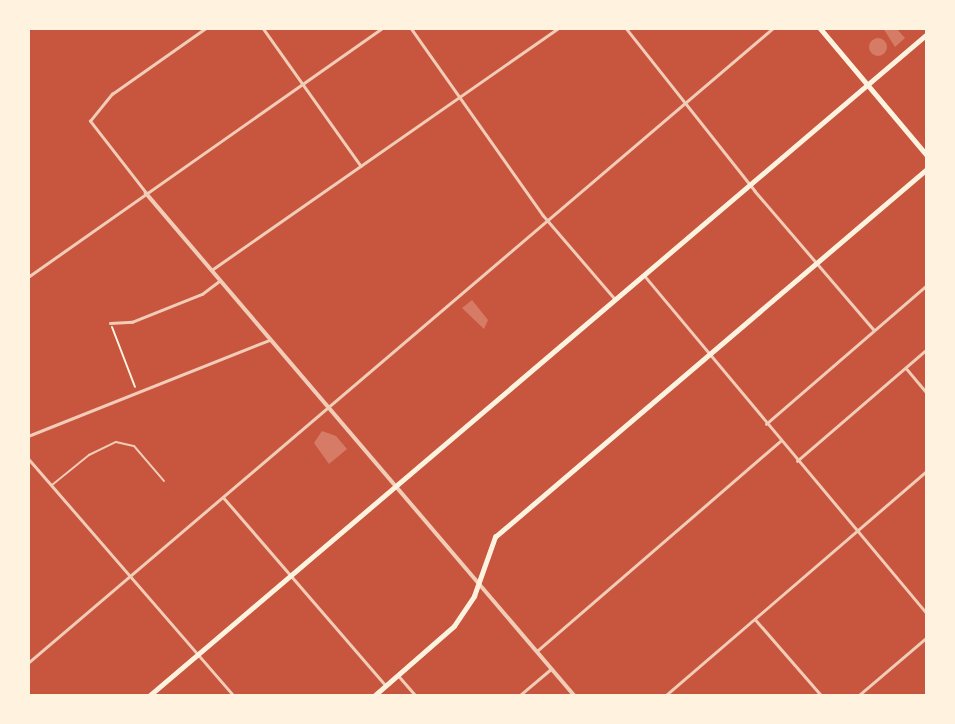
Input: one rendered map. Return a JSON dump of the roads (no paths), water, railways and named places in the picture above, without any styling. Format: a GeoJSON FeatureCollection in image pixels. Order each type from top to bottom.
{"type":"FeatureCollection","features":[{"type":"Feature","properties":{"kind":"main road"},"geometry":{"type":"LineString","coordinates":[[820,28],[927,155]]}},
{"type":"Feature","properties":{"kind":"main road"},"geometry":{"type":"LineString","coordinates":[[149,696],[927,34]]}},
{"type":"Feature","properties":{"kind":"main road"},"geometry":{"type":"LineString","coordinates":[[374,696],[454,626],[468,608],[495,537],[927,169]]}},
{"type":"Feature","properties":{"kind":"street"},"geometry":{"type":"LineString","coordinates":[[206,28],[112,94],[92,116],[92,128],[210,271],[575,696]]}},
{"type":"Feature","properties":{"kind":"street"},"geometry":{"type":"LineString","coordinates":[[263,28],[361,166]]}},
{"type":"Feature","properties":{"kind":"street"},"geometry":{"type":"LineString","coordinates":[[28,277],[382,28]]}},
{"type":"Feature","properties":{"kind":"street"},"geometry":{"type":"LineString","coordinates":[[411,28],[547,220],[615,299]]}},
{"type":"Feature","properties":{"kind":"street"},"geometry":{"type":"LineString","coordinates":[[210,271],[559,28]]}},
{"type":"Feature","properties":{"kind":"street"},"geometry":{"type":"LineString","coordinates":[[626,28],[750,183],[874,330]]}},
{"type":"Feature","properties":{"kind":"street"},"geometry":{"type":"LineString","coordinates":[[28,663],[773,28]]}},
{"type":"Feature","properties":{"kind":"street"},"geometry":{"type":"LineString","coordinates":[[643,274],[927,614]]}},
{"type":"Feature","properties":{"kind":"street"},"geometry":{"type":"LineString","coordinates":[[110,323],[132,321],[202,294],[219,281]]}},
{"type":"Feature","properties":{"kind":"street"},"geometry":{"type":"LineString","coordinates":[[766,424],[927,285]]}},
{"type":"Feature","properties":{"kind":"street"},"geometry":{"type":"LineString","coordinates":[[28,436],[269,340]]}},
{"type":"Feature","properties":{"kind":"street"},"geometry":{"type":"LineString","coordinates":[[797,461],[927,349]]}},
{"type":"Feature","properties":{"kind":"street"},"geometry":{"type":"LineString","coordinates":[[906,368],[927,393]]}},
{"type":"Feature","properties":{"kind":"street"},"geometry":{"type":"LineString","coordinates":[[537,651],[780,441]]}},
{"type":"Feature","properties":{"kind":"street"},"geometry":{"type":"LineString","coordinates":[[28,458],[234,696]]}},
{"type":"Feature","properties":{"kind":"street"},"geometry":{"type":"LineString","coordinates":[[665,696],[927,471]]}},
{"type":"Feature","properties":{"kind":"street"},"geometry":{"type":"LineString","coordinates":[[224,498],[386,685]]}},
{"type":"Feature","properties":{"kind":"street"},"geometry":{"type":"LineString","coordinates":[[755,619],[822,696]]}},
{"type":"Feature","properties":{"kind":"street"},"geometry":{"type":"LineString","coordinates":[[858,696],[927,637]]}},
{"type":"Feature","properties":{"kind":"street"},"geometry":{"type":"LineString","coordinates":[[519,696],[551,669]]}},
{"type":"Feature","properties":{"kind":"street"},"geometry":{"type":"LineString","coordinates":[[398,675],[416,696]]}},
{"type":"Feature","properties":{"kind":"lane"},"geometry":{"type":"LineString","coordinates":[[51,486],[89,455],[116,442],[134,446],[164,481]]}}]}
